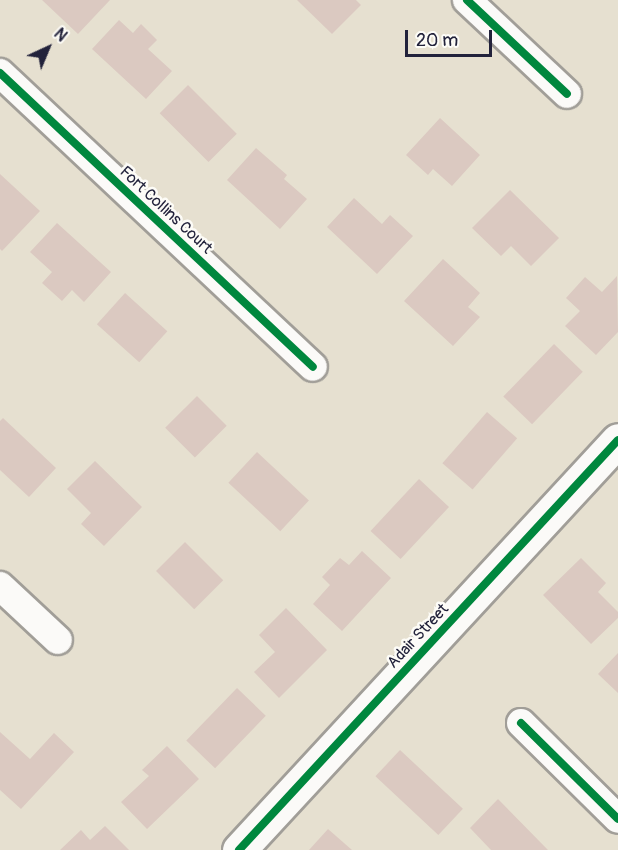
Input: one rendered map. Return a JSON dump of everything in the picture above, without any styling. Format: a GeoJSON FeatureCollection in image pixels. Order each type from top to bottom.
{"type":"FeatureCollection","features":[{"type":"Feature","properties":{"kind":"street"},"geometry":{"type":"LineString","coordinates":[[466,0],[567,94]]}},
{"type":"Feature","properties":{"kind":"street","name":"Fort Collins Court"},"geometry":{"type":"LineString","coordinates":[[0,73],[313,367]]}},
{"type":"Feature","properties":{"kind":"street","name":"Adair Street"},"geometry":{"type":"LineString","coordinates":[[239,850],[618,440]]}},
{"type":"Feature","properties":{"kind":"street"},"geometry":{"type":"LineString","coordinates":[[0,586],[58,640]]}},
{"type":"Feature","properties":{"kind":"street"},"geometry":{"type":"LineString","coordinates":[[521,723],[618,819]]}},
{"type":"Feature","properties":{"kind":"building"},"geometry":{"type":"Polygon","coordinates":[[[42,0],[110,0],[78,34],[42,0]]]}},
{"type":"Feature","properties":{"kind":"building"},"geometry":{"type":"Polygon","coordinates":[[[297,0],[356,0],[361,5],[332,34],[297,0]]]}},
{"type":"Feature","properties":{"kind":"building"},"geometry":{"type":"Polygon","coordinates":[[[119,20],[133,33],[141,24],[157,40],[148,49],[172,71],[146,99],[92,49],[119,20]]]}},
{"type":"Feature","properties":{"kind":"building"},"geometry":{"type":"Polygon","coordinates":[[[188,85],[237,134],[209,162],[160,113],[188,85]]]}},
{"type":"Feature","properties":{"kind":"building"},"geometry":{"type":"Polygon","coordinates":[[[440,118],[480,155],[452,186],[433,169],[428,175],[406,155],[440,118]]]}},
{"type":"Feature","properties":{"kind":"building"},"geometry":{"type":"Polygon","coordinates":[[[256,148],[287,175],[284,179],[307,199],[280,229],[227,180],[256,148]]]}},
{"type":"Feature","properties":{"kind":"building"},"geometry":{"type":"Polygon","coordinates":[[[0,174],[40,211],[2,251],[0,249],[0,174]]]}},
{"type":"Feature","properties":{"kind":"building"},"geometry":{"type":"Polygon","coordinates":[[[510,190],[559,238],[531,266],[511,246],[501,256],[472,228],[510,190]]]}},
{"type":"Feature","properties":{"kind":"building"},"geometry":{"type":"Polygon","coordinates":[[[354,198],[382,224],[390,215],[413,236],[377,274],[327,227],[354,198]]]}},
{"type":"Feature","properties":{"kind":"building"},"geometry":{"type":"Polygon","coordinates":[[[57,223],[111,272],[84,302],[72,290],[62,301],[42,283],[52,272],[30,252],[57,223]]]}},
{"type":"Feature","properties":{"kind":"building"},"geometry":{"type":"Polygon","coordinates":[[[443,259],[480,293],[468,307],[480,317],[453,346],[404,301],[443,259]]]}},
{"type":"Feature","properties":{"kind":"building"},"geometry":{"type":"Polygon","coordinates":[[[617,276],[618,332],[596,355],[565,326],[580,311],[566,298],[585,277],[602,292],[617,276]]]}},
{"type":"Feature","properties":{"kind":"building"},"geometry":{"type":"Polygon","coordinates":[[[125,293],[167,331],[139,362],[97,324],[125,293]]]}},
{"type":"Feature","properties":{"kind":"building"},"geometry":{"type":"Polygon","coordinates":[[[554,344],[583,372],[532,424],[503,397],[554,344]]]}},
{"type":"Feature","properties":{"kind":"building"},"geometry":{"type":"Polygon","coordinates":[[[197,396],[227,426],[195,458],[165,428],[197,396]]]}},
{"type":"Feature","properties":{"kind":"building"},"geometry":{"type":"Polygon","coordinates":[[[487,412],[517,438],[473,490],[442,463],[487,412]]]}},
{"type":"Feature","properties":{"kind":"building"},"geometry":{"type":"Polygon","coordinates":[[[3,418],[56,468],[29,497],[0,470],[0,421],[3,418]]]}},
{"type":"Feature","properties":{"kind":"building"},"geometry":{"type":"Polygon","coordinates":[[[257,452],[309,500],[280,531],[228,483],[257,452]]]}},
{"type":"Feature","properties":{"kind":"building"},"geometry":{"type":"Polygon","coordinates":[[[95,461],[142,507],[104,546],[81,524],[91,513],[67,489],[95,461]]]}},
{"type":"Feature","properties":{"kind":"building"},"geometry":{"type":"Polygon","coordinates":[[[419,479],[449,507],[401,559],[371,531],[419,479]]]}},
{"type":"Feature","properties":{"kind":"building"},"geometry":{"type":"Polygon","coordinates":[[[185,542],[223,580],[194,609],[156,571],[185,542]]]}},
{"type":"Feature","properties":{"kind":"building"},"geometry":{"type":"Polygon","coordinates":[[[362,551],[391,578],[342,631],[313,604],[330,585],[322,577],[340,558],[349,565],[362,551]]]}},
{"type":"Feature","properties":{"kind":"building"},"geometry":{"type":"Polygon","coordinates":[[[581,558],[606,583],[598,592],[618,612],[618,618],[591,644],[543,595],[581,558]]]}},
{"type":"Feature","properties":{"kind":"building"},"geometry":{"type":"Polygon","coordinates":[[[286,608],[327,650],[279,698],[254,672],[275,652],[259,635],[286,608]]]}},
{"type":"Feature","properties":{"kind":"building"},"geometry":{"type":"Polygon","coordinates":[[[618,653],[618,693],[598,674],[618,653]]]}},
{"type":"Feature","properties":{"kind":"building"},"geometry":{"type":"Polygon","coordinates":[[[237,688],[266,716],[215,768],[186,741],[237,688]]]}},
{"type":"Feature","properties":{"kind":"building"},"geometry":{"type":"Polygon","coordinates":[[[0,732],[30,759],[54,733],[74,752],[21,809],[0,790],[0,732]]]}},
{"type":"Feature","properties":{"kind":"building"},"geometry":{"type":"Polygon","coordinates":[[[167,746],[199,779],[147,829],[121,802],[149,776],[142,770],[167,746]]]}},
{"type":"Feature","properties":{"kind":"building"},"geometry":{"type":"Polygon","coordinates":[[[400,750],[463,809],[438,835],[375,776],[400,750]]]}},
{"type":"Feature","properties":{"kind":"building"},"geometry":{"type":"Polygon","coordinates":[[[498,799],[548,850],[491,850],[470,828],[498,799]]]}},
{"type":"Feature","properties":{"kind":"building"},"geometry":{"type":"Polygon","coordinates":[[[105,826],[129,850],[60,850],[81,830],[90,840],[105,826]]]}},
{"type":"Feature","properties":{"kind":"building"},"geometry":{"type":"Polygon","coordinates":[[[328,829],[352,850],[309,850],[328,829]]]}},
{"type":"Feature","properties":{"kind":"cycle path"},"geometry":{"type":"LineString","coordinates":[[467,0],[567,94]]}},
{"type":"Feature","properties":{"kind":"cycle path"},"geometry":{"type":"LineString","coordinates":[[0,73],[313,367]]}},
{"type":"Feature","properties":{"kind":"cycle path"},"geometry":{"type":"LineString","coordinates":[[239,850],[618,440]]}},
{"type":"Feature","properties":{"kind":"cycle path"},"geometry":{"type":"LineString","coordinates":[[521,723],[618,819]]}}]}
